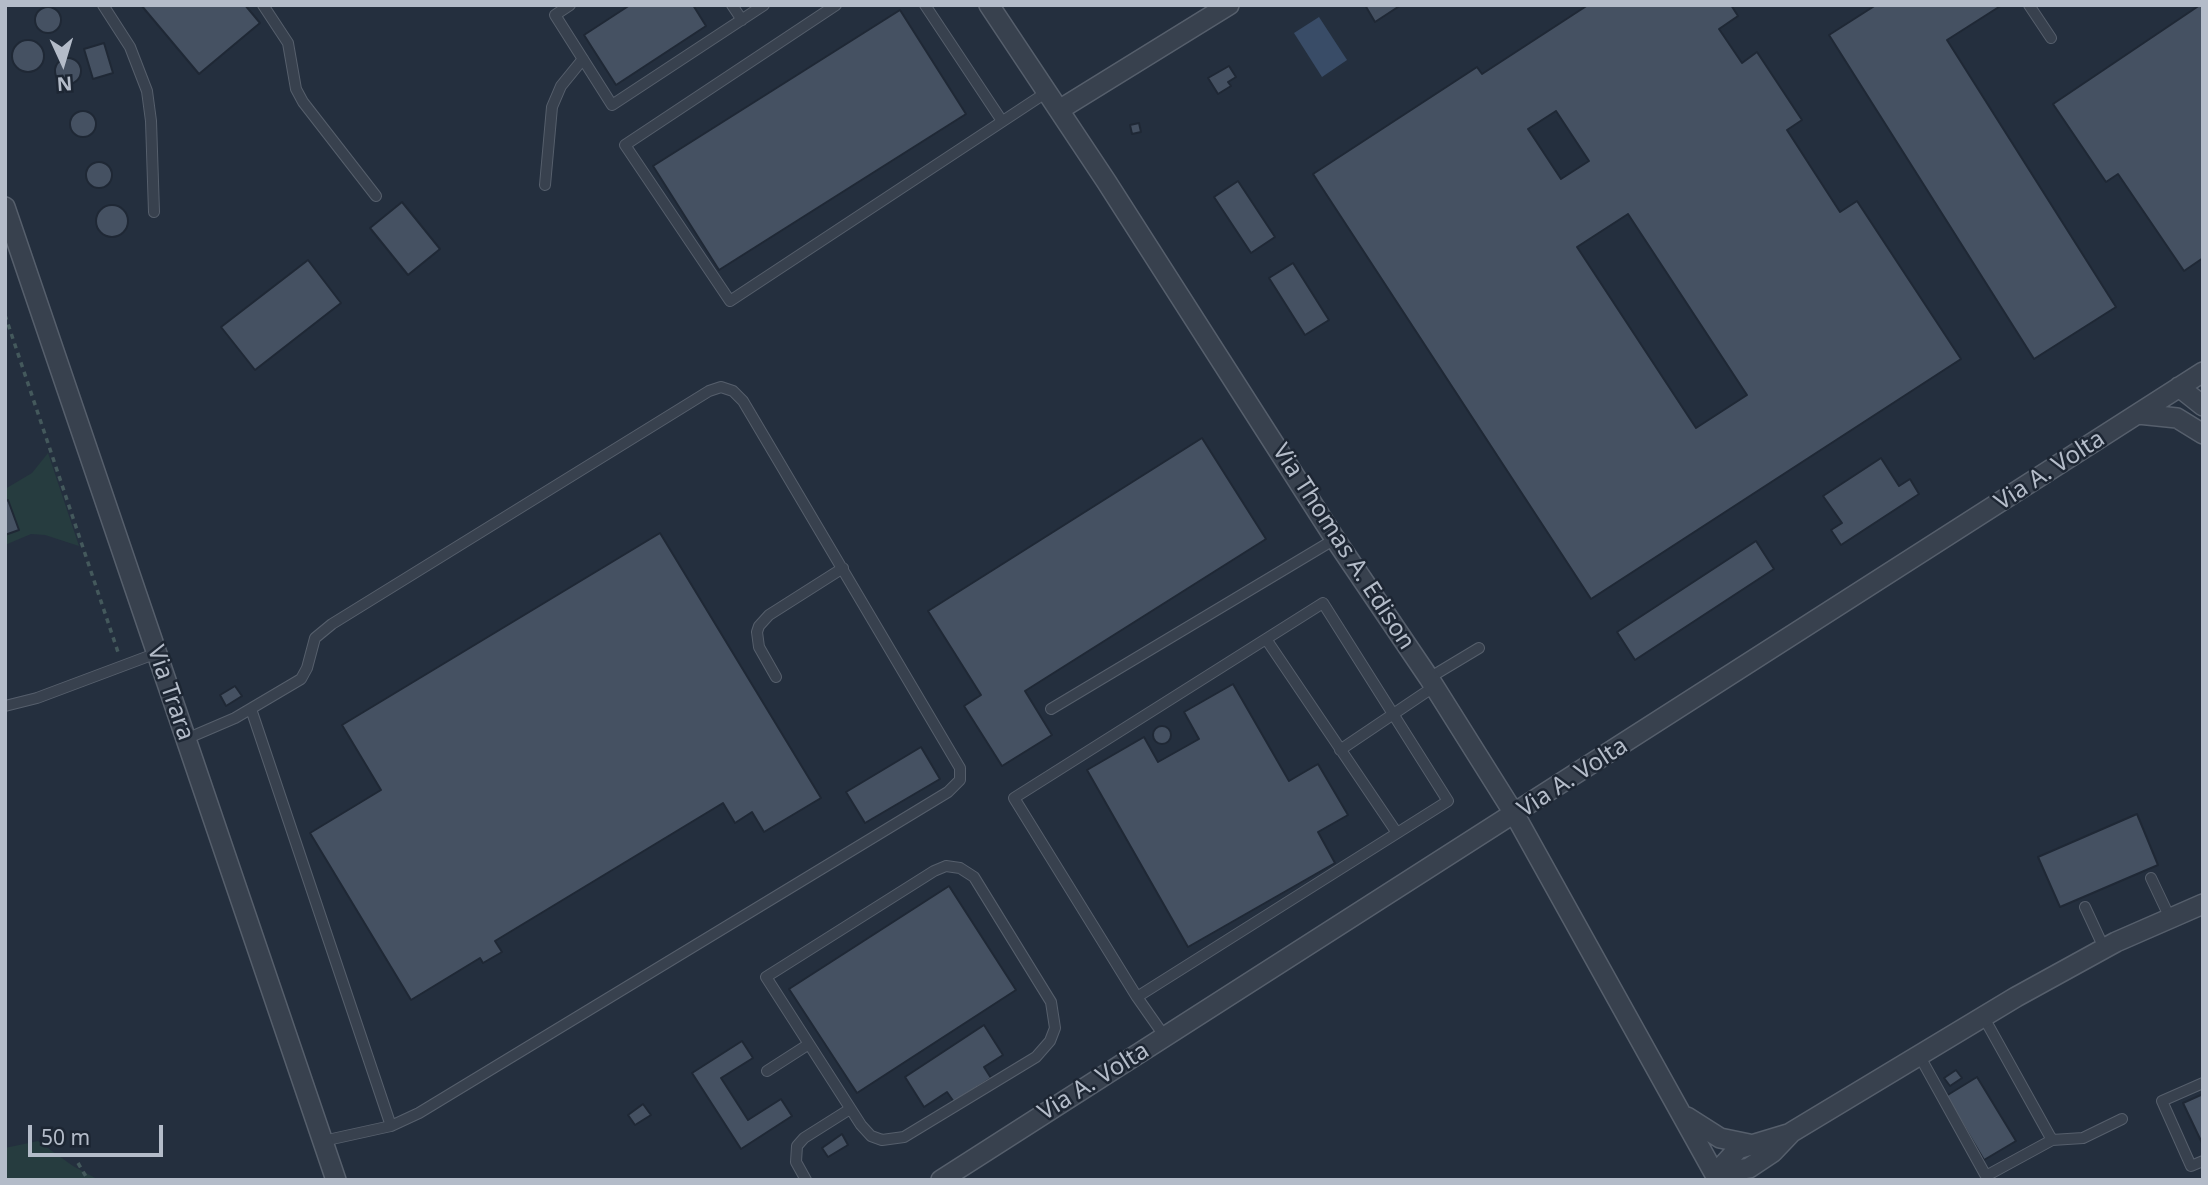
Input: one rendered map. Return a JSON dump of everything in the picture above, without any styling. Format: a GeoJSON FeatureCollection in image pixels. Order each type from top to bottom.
{"type":"FeatureCollection","features":[{"type":"Feature","properties":{"kind":"street","name":"Via Thomas A. Edison"},"geometry":{"type":"LineString","coordinates":[[989,5],[1335,539],[1432,682],[1516,815],[1716,1177]]}},
{"type":"Feature","properties":{"kind":"street"},"geometry":{"type":"LineString","coordinates":[[1059,110],[1229,5]]}},
{"type":"Feature","properties":{"kind":"street","name":"Via Trara"},"geometry":{"type":"LineString","coordinates":[[5,207],[336,1180]]}},
{"type":"Feature","properties":{"kind":"street","name":"Via A. Volta"},"geometry":{"type":"LineString","coordinates":[[941,1180],[1516,815],[2203,372]]}},
{"type":"Feature","properties":{"kind":"street"},"geometry":{"type":"LineString","coordinates":[[2179,387],[2203,405]]}},
{"type":"Feature","properties":{"kind":"street"},"geometry":{"type":"LineString","coordinates":[[2179,387],[2182,404],[2199,431]]}},
{"type":"Feature","properties":{"kind":"street"},"geometry":{"type":"LineString","coordinates":[[2137,414],[2167,415],[2199,431]]}},
{"type":"Feature","properties":{"kind":"street"},"geometry":{"type":"LineString","coordinates":[[1753,1180],[1765,1159],[1792,1132],[1983,1016],[2104,948],[2203,904]]}},
{"type":"Feature","properties":{"kind":"street"},"geometry":{"type":"LineString","coordinates":[[1675,1102],[1707,1132],[1749,1144]]}},
{"type":"Feature","properties":{"kind":"street"},"geometry":{"type":"LineString","coordinates":[[1716,1177],[1729,1155],[1749,1144],[1792,1132]]}},
{"type":"Feature","properties":{"kind":"street"},"geometry":{"type":"LineString","coordinates":[[1716,1177],[1749,1168],[1765,1159]]}},
{"type":"Feature","properties":{"kind":"lane"},"geometry":{"type":"LineString","coordinates":[[103,5],[130,47],[147,91],[151,121],[154,212]]}},
{"type":"Feature","properties":{"kind":"lane"},"geometry":{"type":"LineString","coordinates":[[264,5],[288,43],[296,89],[303,102],[376,196]]}},
{"type":"Feature","properties":{"kind":"lane"},"geometry":{"type":"LineString","coordinates":[[570,5],[555,15],[612,105],[764,5]]}},
{"type":"Feature","properties":{"kind":"lane"},"geometry":{"type":"LineString","coordinates":[[732,5],[742,20]]}},
{"type":"Feature","properties":{"kind":"lane"},"geometry":{"type":"LineString","coordinates":[[836,5],[625,145],[730,301],[1046,92]]}},
{"type":"Feature","properties":{"kind":"lane"},"geometry":{"type":"LineString","coordinates":[[925,5],[1002,121]]}},
{"type":"Feature","properties":{"kind":"lane"},"geometry":{"type":"LineString","coordinates":[[2029,5],[2051,38]]}},
{"type":"Feature","properties":{"kind":"lane"},"geometry":{"type":"LineString","coordinates":[[545,185],[552,107],[561,86],[583,59]]}},
{"type":"Feature","properties":{"kind":"lane"},"geometry":{"type":"LineString","coordinates":[[186,739],[251,709],[300,679],[307,668],[315,638],[332,624],[715,388],[727,388],[743,401],[957,760],[960,774],[957,784],[948,792],[419,1113],[391,1126],[323,1142]]}},
{"type":"Feature","properties":{"kind":"lane"},"geometry":{"type":"LineString","coordinates":[[1051,709],[1335,539]]}},
{"type":"Feature","properties":{"kind":"lane"},"geometry":{"type":"LineString","coordinates":[[776,677],[759,647],[757,632],[760,626],[769,615],[844,568]]}},
{"type":"Feature","properties":{"kind":"lane"},"geometry":{"type":"LineString","coordinates":[[1137,997],[1448,801],[1323,603],[1014,797],[1137,997],[1166,1037]]}},
{"type":"Feature","properties":{"kind":"lane"},"geometry":{"type":"LineString","coordinates":[[1266,639],[1397,833]]}},
{"type":"Feature","properties":{"kind":"lane"},"geometry":{"type":"LineString","coordinates":[[1340,750],[1394,714],[1479,648]]}},
{"type":"Feature","properties":{"kind":"lane"},"geometry":{"type":"LineString","coordinates":[[5,706],[37,698],[157,653]]}},
{"type":"Feature","properties":{"kind":"lane"},"geometry":{"type":"LineString","coordinates":[[251,709],[391,1126]]}},
{"type":"Feature","properties":{"kind":"lane"},"geometry":{"type":"LineString","coordinates":[[941,867],[960,868],[974,877],[1051,1002],[1055,1017],[1050,1041],[1036,1057],[900,1139],[887,1142],[871,1136],[850,1109],[766,976],[941,867]]}},
{"type":"Feature","properties":{"kind":"lane"},"geometry":{"type":"LineString","coordinates":[[2151,878],[2170,918]]}},
{"type":"Feature","properties":{"kind":"lane"},"geometry":{"type":"LineString","coordinates":[[2085,907],[2104,948]]}},
{"type":"Feature","properties":{"kind":"lane"},"geometry":{"type":"LineString","coordinates":[[1983,1016],[2052,1140]]}},
{"type":"Feature","properties":{"kind":"lane"},"geometry":{"type":"LineString","coordinates":[[767,1071],[809,1044]]}},
{"type":"Feature","properties":{"kind":"lane"},"geometry":{"type":"LineString","coordinates":[[1919,1055],[1986,1176],[2052,1140],[2083,1138],[2122,1119]]}},
{"type":"Feature","properties":{"kind":"lane"},"geometry":{"type":"LineString","coordinates":[[2203,1083],[2162,1101],[2191,1166],[2203,1161]]}},
{"type":"Feature","properties":{"kind":"lane"},"geometry":{"type":"LineString","coordinates":[[806,1180],[796,1162],[795,1151],[800,1142],[850,1109]]}},
{"type":"Feature","properties":{"kind":"path"},"geometry":{"type":"LineString","coordinates":[[5,315],[123,666]]}},
{"type":"Feature","properties":{"kind":"path"},"geometry":{"type":"LineString","coordinates":[[78,1163],[88,1180]]}},
{"type":"Feature","properties":{"kind":"green space"},"geometry":{"type":"Polygon","coordinates":[[[48,453],[79,546],[45,535],[31,534],[5,545],[5,489],[32,473],[48,453]]]}},
{"type":"Feature","properties":{"kind":"green space"},"geometry":{"type":"Polygon","coordinates":[[[38,1141],[73,1166],[99,1180],[5,1180],[5,1148],[38,1141]]]}},
{"type":"Feature","properties":{"kind":"water"},"geometry":{"type":"Polygon","coordinates":[[[1319,17],[1347,60],[1322,77],[1294,33],[1319,17]]]}},
{"type":"Feature","properties":{"kind":"building"},"geometry":{"type":"Polygon","coordinates":[[[141,5],[245,5],[260,23],[199,74],[141,5]]]}},
{"type":"Feature","properties":{"kind":"building"},"geometry":{"type":"Polygon","coordinates":[[[630,5],[693,5],[706,26],[616,85],[584,35],[630,5]]]}},
{"type":"Feature","properties":{"kind":"building"},"geometry":{"type":"Polygon","coordinates":[[[1365,5],[1401,5],[1375,22],[1365,5]]]}},
{"type":"Feature","properties":{"kind":"building"},"geometry":{"type":"Polygon","coordinates":[[[1588,5],[1731,5],[1738,16],[1719,29],[1742,63],[1757,52],[1802,120],[1787,130],[1840,212],[1857,201],[1961,359],[1591,599],[1313,174],[1477,67],[1482,74],[1588,5]],[[1556,111],[1528,129],[1561,179],[1589,161],[1556,111]],[[1628,214],[1577,247],[1696,428],[1747,395],[1628,214]]]}},
{"type":"Feature","properties":{"kind":"building"},"geometry":{"type":"Polygon","coordinates":[[[1876,5],[2002,5],[1947,40],[2116,307],[2034,359],[1829,35],[1876,5]]]}},
{"type":"Feature","properties":{"kind":"building"},"geometry":{"type":"Polygon","coordinates":[[[2203,5],[2203,258],[2184,271],[2118,174],[2106,182],[2053,104],[2203,5]]]}},
{"type":"Feature","properties":{"kind":"building"},"geometry":{"type":"Polygon","coordinates":[[[48,7],[57,11],[61,20],[57,29],[48,33],[39,29],[35,20],[39,11],[48,7]]]}},
{"type":"Feature","properties":{"kind":"building"},"geometry":{"type":"Polygon","coordinates":[[[900,10],[966,114],[719,270],[653,166],[900,10]]]}},
{"type":"Feature","properties":{"kind":"building"},"geometry":{"type":"Polygon","coordinates":[[[28,40],[40,44],[44,56],[40,68],[28,72],[16,68],[12,56],[16,44],[28,40]]]}},
{"type":"Feature","properties":{"kind":"building"},"geometry":{"type":"Polygon","coordinates":[[[104,43],[113,73],[93,79],[84,49],[104,43]]]}},
{"type":"Feature","properties":{"kind":"building"},"geometry":{"type":"Polygon","coordinates":[[[68,58],[77,62],[81,71],[77,80],[68,84],[59,80],[55,71],[59,62],[68,58]]]}},
{"type":"Feature","properties":{"kind":"building"},"geometry":{"type":"Polygon","coordinates":[[[1229,66],[1236,77],[1228,82],[1231,86],[1218,94],[1208,78],[1229,66]]]}},
{"type":"Feature","properties":{"kind":"building"},"geometry":{"type":"Polygon","coordinates":[[[83,111],[92,115],[96,124],[92,133],[83,137],[74,133],[70,124],[74,115],[83,111]]]}},
{"type":"Feature","properties":{"kind":"building"},"geometry":{"type":"Polygon","coordinates":[[[1139,123],[1141,132],[1132,134],[1130,125],[1139,123]]]}},
{"type":"Feature","properties":{"kind":"building"},"geometry":{"type":"Polygon","coordinates":[[[99,162],[108,166],[112,175],[108,184],[99,188],[90,184],[86,175],[90,166],[99,162]]]}},
{"type":"Feature","properties":{"kind":"building"},"geometry":{"type":"Polygon","coordinates":[[[1238,181],[1275,237],[1251,253],[1214,197],[1238,181]]]}},
{"type":"Feature","properties":{"kind":"building"},"geometry":{"type":"Polygon","coordinates":[[[402,202],[440,249],[408,275],[370,228],[402,202]]]}},
{"type":"Feature","properties":{"kind":"building"},"geometry":{"type":"Polygon","coordinates":[[[112,205],[124,209],[128,221],[124,233],[112,237],[100,233],[96,221],[100,209],[112,205]]]}},
{"type":"Feature","properties":{"kind":"building"},"geometry":{"type":"Polygon","coordinates":[[[308,260],[341,303],[255,370],[221,327],[308,260]]]}},
{"type":"Feature","properties":{"kind":"building"},"geometry":{"type":"Polygon","coordinates":[[[1293,263],[1329,320],[1305,335],[1269,278],[1293,263]]]}},
{"type":"Feature","properties":{"kind":"building"},"geometry":{"type":"Polygon","coordinates":[[[1202,438],[1266,539],[1025,691],[1052,735],[1002,766],[964,706],[981,695],[928,611],[1202,438]]]}},
{"type":"Feature","properties":{"kind":"building"},"geometry":{"type":"Polygon","coordinates":[[[1881,458],[1899,486],[1910,479],[1919,494],[1841,545],[1831,530],[1842,523],[1823,496],[1881,458]]]}},
{"type":"Feature","properties":{"kind":"building"},"geometry":{"type":"Polygon","coordinates":[[[8,500],[19,530],[5,535],[5,501],[8,500]]]}},
{"type":"Feature","properties":{"kind":"building"},"geometry":{"type":"Polygon","coordinates":[[[660,533],[821,798],[764,832],[752,812],[735,823],[723,803],[495,941],[502,952],[483,963],[480,958],[411,1000],[310,833],[381,790],[342,725],[660,533]]]}},
{"type":"Feature","properties":{"kind":"building"},"geometry":{"type":"Polygon","coordinates":[[[1756,541],[1774,569],[1635,660],[1617,632],[1756,541]]]}},
{"type":"Feature","properties":{"kind":"building"},"geometry":{"type":"Polygon","coordinates":[[[1233,684],[1289,781],[1318,764],[1348,815],[1318,832],[1335,863],[1188,947],[1087,770],[1144,737],[1158,762],[1199,739],[1184,712],[1233,684]]]}},
{"type":"Feature","properties":{"kind":"building"},"geometry":{"type":"Polygon","coordinates":[[[235,686],[242,696],[226,706],[220,695],[235,686]]]}},
{"type":"Feature","properties":{"kind":"building"},"geometry":{"type":"Polygon","coordinates":[[[1162,726],[1168,729],[1171,735],[1168,741],[1162,744],[1156,741],[1153,735],[1156,729],[1162,726]]]}},
{"type":"Feature","properties":{"kind":"building"},"geometry":{"type":"Polygon","coordinates":[[[921,747],[940,779],[865,823],[846,792],[921,747]]]}},
{"type":"Feature","properties":{"kind":"building"},"geometry":{"type":"Polygon","coordinates":[[[2137,814],[2158,865],[2060,907],[2038,857],[2137,814]]]}},
{"type":"Feature","properties":{"kind":"building"},"geometry":{"type":"Polygon","coordinates":[[[949,886],[1016,990],[857,1093],[789,989],[949,886]]]}},
{"type":"Feature","properties":{"kind":"building"},"geometry":{"type":"Polygon","coordinates":[[[984,1025],[1003,1055],[984,1067],[991,1078],[954,1102],[947,1092],[924,1107],[905,1077],[984,1025]]]}},
{"type":"Feature","properties":{"kind":"building"},"geometry":{"type":"Polygon","coordinates":[[[742,1041],[753,1058],[721,1078],[748,1120],[781,1099],[792,1116],[741,1149],[692,1073],[742,1041]]]}},
{"type":"Feature","properties":{"kind":"building"},"geometry":{"type":"Polygon","coordinates":[[[1956,1070],[1962,1078],[1950,1086],[1944,1078],[1956,1070]]]}},
{"type":"Feature","properties":{"kind":"building"},"geometry":{"type":"Polygon","coordinates":[[[1977,1077],[2016,1141],[1984,1160],[1946,1096],[1977,1077]]]}},
{"type":"Feature","properties":{"kind":"building"},"geometry":{"type":"Polygon","coordinates":[[[2203,1094],[2203,1145],[2183,1103],[2203,1094]]]}},
{"type":"Feature","properties":{"kind":"building"},"geometry":{"type":"Polygon","coordinates":[[[643,1104],[651,1115],[635,1125],[628,1115],[643,1104]]]}},
{"type":"Feature","properties":{"kind":"building"},"geometry":{"type":"Polygon","coordinates":[[[842,1134],[848,1145],[828,1157],[822,1148],[842,1134]]]}}]}
